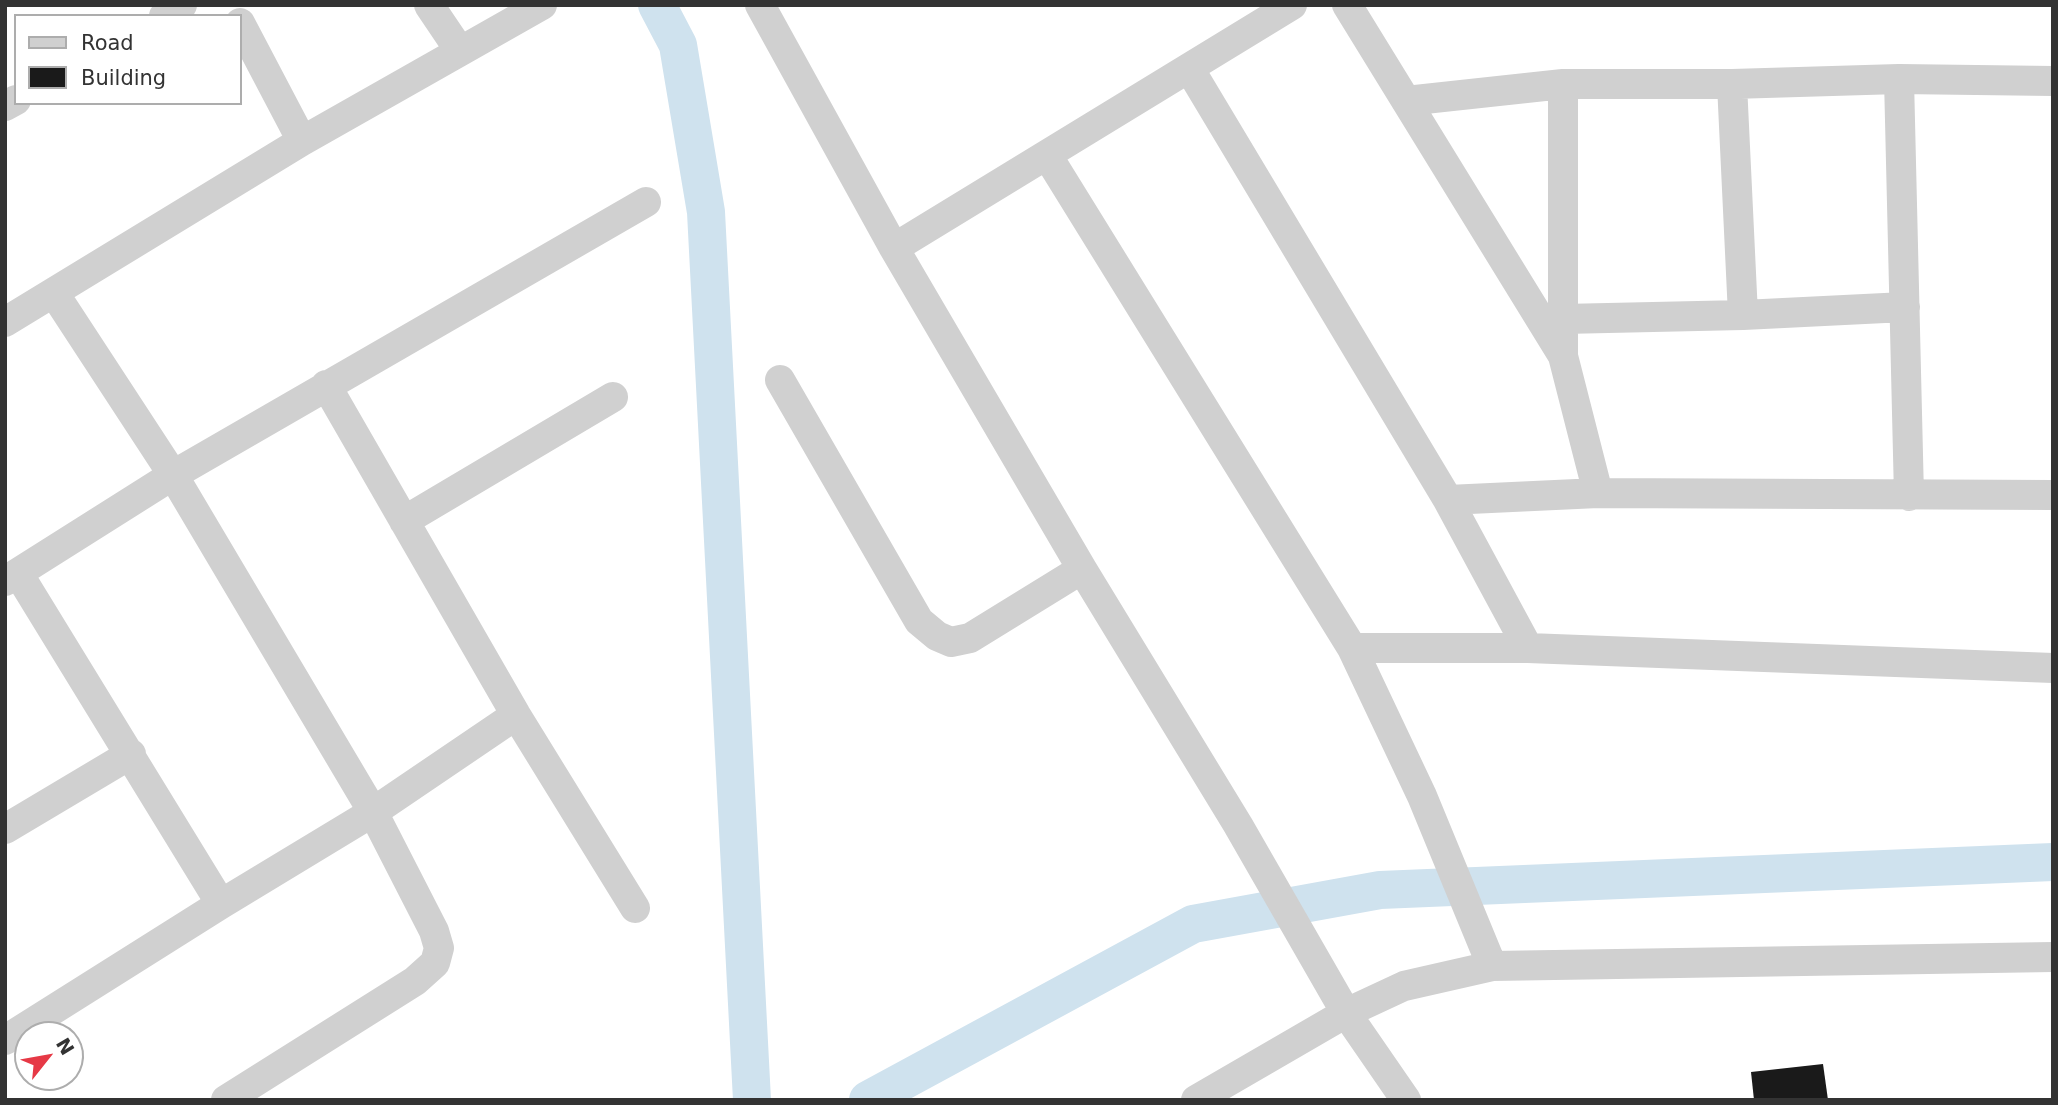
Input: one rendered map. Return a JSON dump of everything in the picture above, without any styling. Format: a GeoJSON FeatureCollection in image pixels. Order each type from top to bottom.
{"type":"FeatureCollection","features":[{"type":"Feature","properties":{"kind":"street"},"geometry":{"type":"LineString","coordinates":[[166,14],[182,5]]}},
{"type":"Feature","properties":{"kind":"street"},"geometry":{"type":"LineString","coordinates":[[429,5],[460,51]]}},
{"type":"Feature","properties":{"kind":"street"},"geometry":{"type":"LineString","coordinates":[[5,322],[302,141],[542,5]]}},
{"type":"Feature","properties":{"kind":"street"},"geometry":{"type":"LineString","coordinates":[[760,5],[894,248],[1082,569],[1238,825],[1346,1013],[1406,1100]]}},
{"type":"Feature","properties":{"kind":"street"},"geometry":{"type":"LineString","coordinates":[[894,248],[1292,5]]}},
{"type":"Feature","properties":{"kind":"street"},"geometry":{"type":"LineString","coordinates":[[1347,5],[1563,356]]}},
{"type":"Feature","properties":{"kind":"street"},"geometry":{"type":"LineString","coordinates":[[242,27],[302,141]]}},
{"type":"Feature","properties":{"kind":"street"},"geometry":{"type":"LineString","coordinates":[[1189,68],[1448,500],[1528,648]]}},
{"type":"Feature","properties":{"kind":"street"},"geometry":{"type":"LineString","coordinates":[[1406,101],[1563,85],[1732,85],[1899,79],[2053,81]]}},
{"type":"Feature","properties":{"kind":"street"},"geometry":{"type":"LineString","coordinates":[[1899,79],[1909,496]]}},
{"type":"Feature","properties":{"kind":"street"},"geometry":{"type":"LineString","coordinates":[[1563,85],[1563,356],[1598,494]]}},
{"type":"Feature","properties":{"kind":"street"},"geometry":{"type":"LineString","coordinates":[[1732,85],[1743,315]]}},
{"type":"Feature","properties":{"kind":"street"},"geometry":{"type":"LineString","coordinates":[[1047,155],[1352,648],[1422,796],[1492,966]]}},
{"type":"Feature","properties":{"kind":"street"},"geometry":{"type":"LineString","coordinates":[[221,904],[131,754],[12,577],[173,475],[646,202]]}},
{"type":"Feature","properties":{"kind":"street"},"geometry":{"type":"LineString","coordinates":[[54,293],[173,475],[373,812],[434,930],[439,948],[435,963],[415,981],[226,1100]]}},
{"type":"Feature","properties":{"kind":"street"},"geometry":{"type":"LineString","coordinates":[[1563,319],[1743,315],[1905,307]]}},
{"type":"Feature","properties":{"kind":"street"},"geometry":{"type":"LineString","coordinates":[[780,380],[919,621],[937,635],[951,642],[970,638],[1082,569]]}},
{"type":"Feature","properties":{"kind":"street"},"geometry":{"type":"LineString","coordinates":[[326,385],[516,716],[635,908]]}},
{"type":"Feature","properties":{"kind":"street"},"geometry":{"type":"LineString","coordinates":[[404,521],[613,397]]}},
{"type":"Feature","properties":{"kind":"street"},"geometry":{"type":"LineString","coordinates":[[1448,500],[1598,494],[2053,495]]}},
{"type":"Feature","properties":{"kind":"street"},"geometry":{"type":"LineString","coordinates":[[1352,648],[1528,648],[2053,668]]}},
{"type":"Feature","properties":{"kind":"street"},"geometry":{"type":"LineString","coordinates":[[5,1040],[373,812],[516,716]]}},
{"type":"Feature","properties":{"kind":"street"},"geometry":{"type":"LineString","coordinates":[[5,829],[131,754]]}},
{"type":"Feature","properties":{"kind":"street"},"geometry":{"type":"LineString","coordinates":[[1196,1100],[1346,1013],[1404,986],[1492,966],[2053,957]]}},
{"type":"Feature","properties":{"kind":"building"},"geometry":{"type":"Polygon","coordinates":[[[1823,1064],[1828,1100],[1754,1100],[1751,1072],[1823,1064]]]}},
{"type":"Feature","properties":{"kind":"waterway"},"geometry":{"type":"LineString","coordinates":[[657,5],[678,45],[706,212],[752,1100]]}},
{"type":"Feature","properties":{"kind":"waterway"},"geometry":{"type":"LineString","coordinates":[[868,1100],[1193,924],[1380,890],[2053,862]]}}]}
